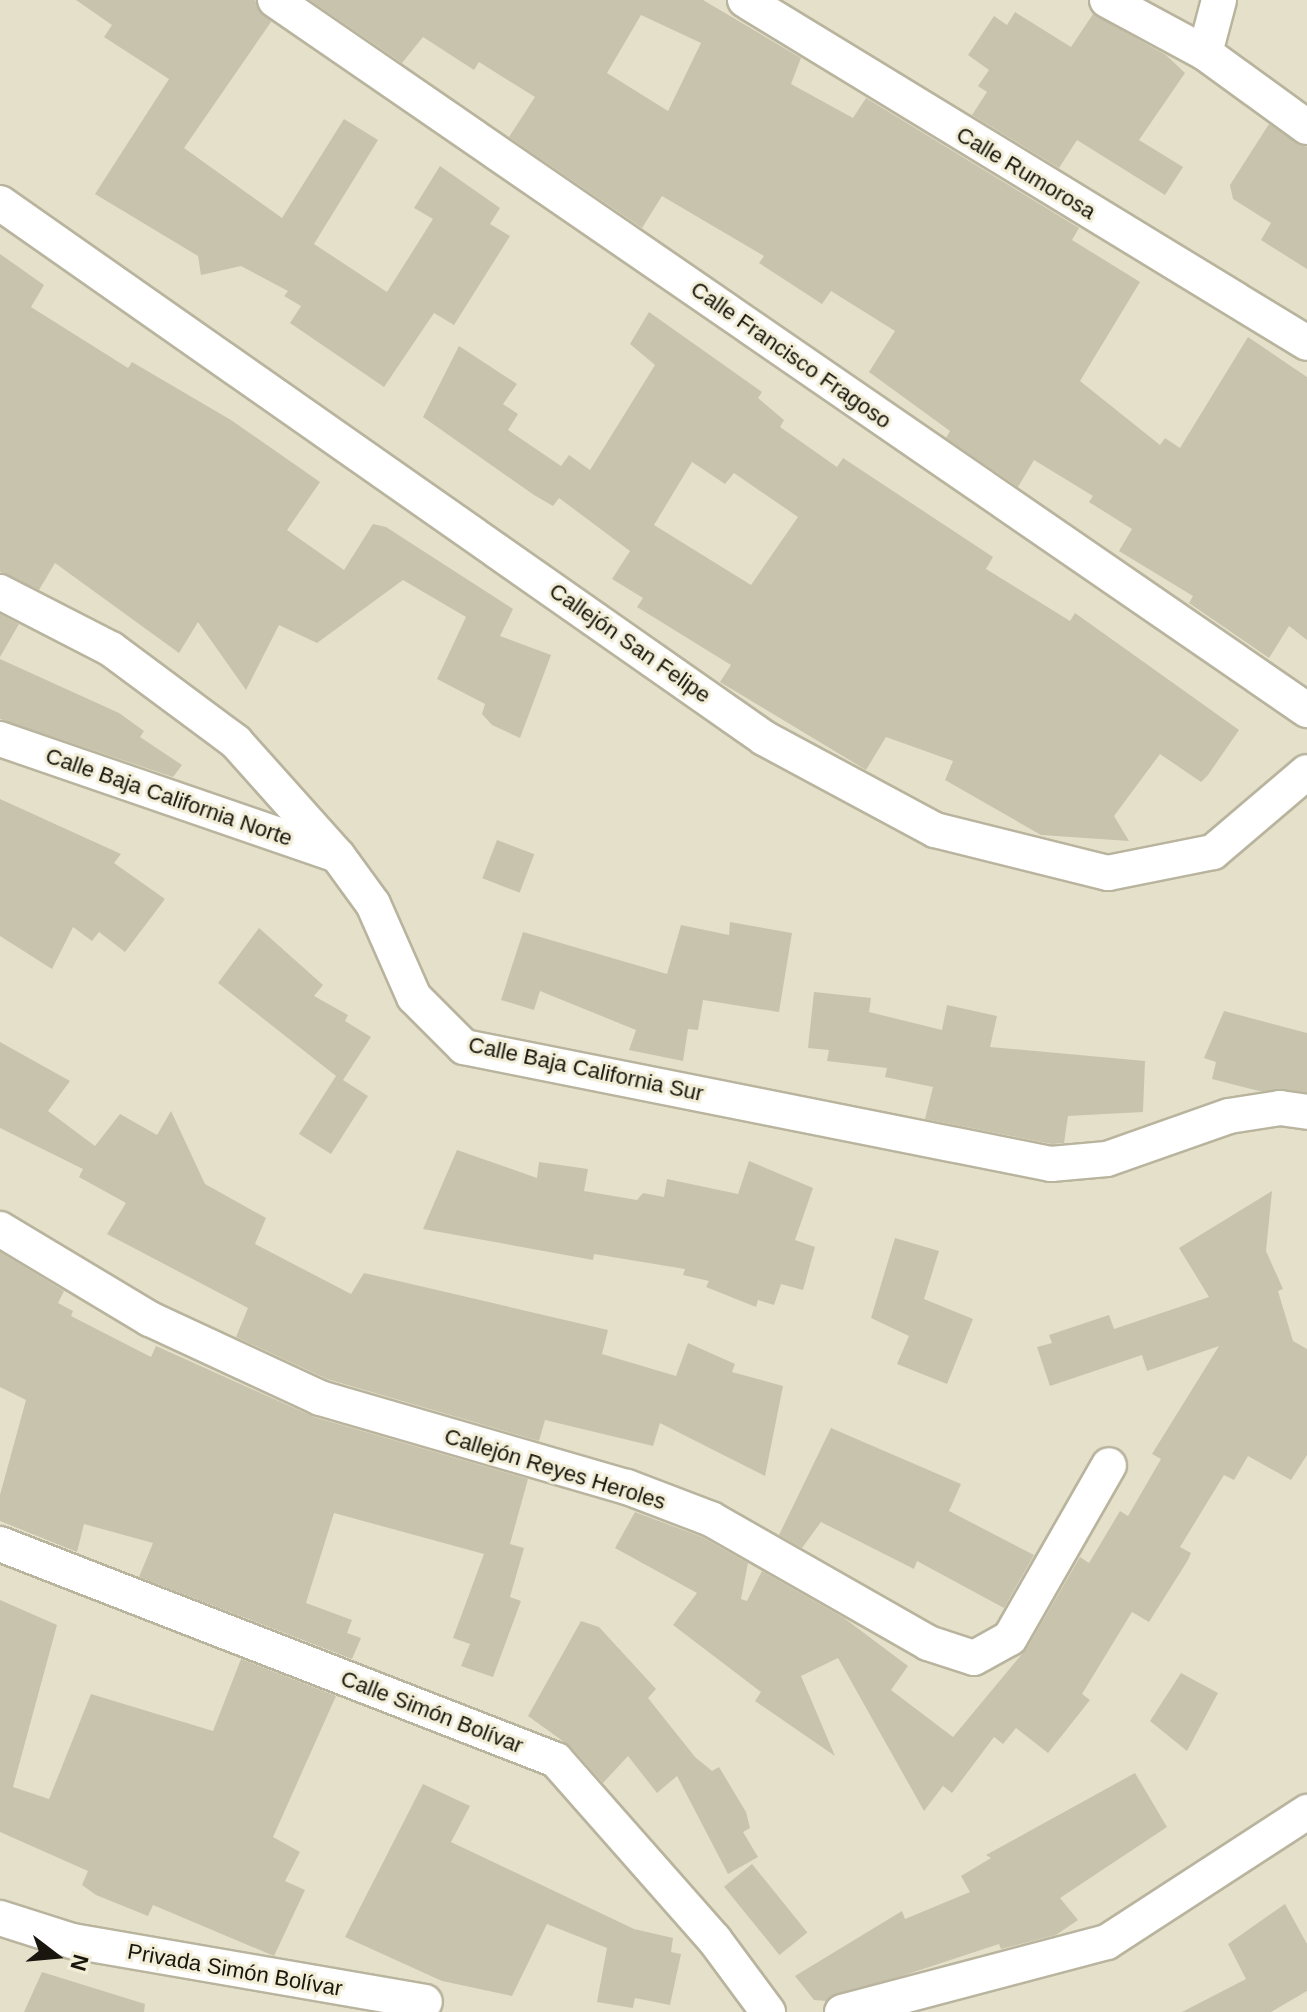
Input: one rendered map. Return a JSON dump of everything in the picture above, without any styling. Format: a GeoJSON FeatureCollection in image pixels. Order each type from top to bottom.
{"type":"FeatureCollection","features":[{"type":"Feature","properties":{"kind":"street","name":"Calle Francisco Fragoso"},"geometry":{"type":"LineString","coordinates":[[275,0],[1307,710]]}},
{"type":"Feature","properties":{"kind":"street","name":"Calle Rumorosa"},"geometry":{"type":"LineString","coordinates":[[745,0],[1307,343]]}},
{"type":"Feature","properties":{"kind":"street"},"geometry":{"type":"LineString","coordinates":[[1107,0],[1205,53],[1307,127]]}},
{"type":"Feature","properties":{"kind":"street"},"geometry":{"type":"LineString","coordinates":[[1205,53],[1219,0]]}},
{"type":"Feature","properties":{"kind":"street","name":"Callejón San Felipe"},"geometry":{"type":"LineString","coordinates":[[0,203],[764,738],[935,830],[1108,873],[1213,852],[1307,772]]}},
{"type":"Feature","properties":{"kind":"street","name":"Calle Baja California Sur"},"geometry":{"type":"LineString","coordinates":[[0,592],[111,649],[236,742],[338,856],[373,904],[414,997],[464,1047],[1051,1164],[1107,1159],[1229,1116],[1280,1108],[1307,1112]]}},
{"type":"Feature","properties":{"kind":"street","name":"Calle Baja California Norte"},"geometry":{"type":"LineString","coordinates":[[0,739],[338,856]]}},
{"type":"Feature","properties":{"kind":"street","name":"Callejón Reyes Heroles"},"geometry":{"type":"LineString","coordinates":[[0,1229],[150,1319],[320,1398],[627,1487],[711,1519],[928,1643],[974,1658],[1010,1638],[1109,1465]]}},
{"type":"Feature","properties":{"kind":"street","name":"Calle Simón Bolívar"},"geometry":{"type":"LineString","coordinates":[[0,1544],[556,1760],[714,1939],[768,2012]]}},
{"type":"Feature","properties":{"kind":"street"},"geometry":{"type":"LineString","coordinates":[[842,2012],[1107,1942],[1307,1812]]}},
{"type":"Feature","properties":{"kind":"street","name":"Privada Simón Bolívar"},"geometry":{"type":"LineString","coordinates":[[0,1918],[72,1941],[425,2002]]}},
{"type":"Feature","properties":{"kind":"building"},"geometry":{"type":"Polygon","coordinates":[[[76,0],[255,0],[271,22],[184,148],[282,218],[344,119],[378,140],[314,244],[387,292],[433,219],[414,208],[440,166],[500,208],[490,224],[510,236],[454,325],[434,313],[384,387],[290,323],[301,306],[284,296],[288,291],[241,266],[201,275],[198,256],[95,194],[169,79],[104,37],[112,25],[76,0]]]}},
{"type":"Feature","properties":{"kind":"building"},"geometry":{"type":"Polygon","coordinates":[[[310,0],[703,0],[801,58],[791,84],[853,118],[866,98],[1079,228],[1072,240],[1140,282],[1080,381],[1160,445],[1165,438],[1180,448],[1248,337],[1307,377],[1307,640],[1289,626],[1269,658],[1189,603],[1193,596],[1119,551],[1132,529],[1089,502],[1093,496],[1034,460],[1018,487],[946,438],[950,431],[869,372],[895,331],[831,291],[822,304],[759,263],[764,256],[662,196],[642,228],[509,137],[535,97],[479,62],[474,70],[423,37],[402,63],[310,0]],[[641,15],[607,73],[668,111],[701,43],[641,15]]]}},
{"type":"Feature","properties":{"kind":"building"},"geometry":{"type":"Polygon","coordinates":[[[1015,12],[1071,47],[1093,14],[1166,55],[1185,73],[1139,140],[1183,167],[1165,195],[1077,140],[1059,168],[972,115],[987,92],[978,86],[989,70],[968,55],[994,16],[1007,25],[1015,12]]]}},
{"type":"Feature","properties":{"kind":"building"},"geometry":{"type":"Polygon","coordinates":[[[1269,124],[1307,147],[1307,269],[1261,240],[1271,223],[1233,199],[1230,185],[1269,124]]]}},
{"type":"Feature","properties":{"kind":"building"},"geometry":{"type":"Polygon","coordinates":[[[0,254],[44,285],[31,307],[128,368],[132,362],[231,420],[320,482],[287,530],[344,570],[373,524],[386,527],[513,609],[500,636],[551,655],[520,738],[492,725],[482,714],[485,704],[437,679],[466,617],[403,580],[317,643],[279,625],[246,690],[198,622],[179,653],[55,563],[39,590],[0,572],[0,254]]]}},
{"type":"Feature","properties":{"kind":"building"},"geometry":{"type":"Polygon","coordinates":[[[649,312],[762,392],[758,398],[784,420],[780,427],[837,467],[843,458],[993,557],[986,569],[1070,621],[1075,613],[1239,730],[1201,782],[1160,754],[1114,816],[1129,841],[1041,835],[945,780],[953,761],[886,737],[866,770],[720,682],[731,665],[637,607],[643,598],[612,579],[630,551],[559,498],[553,506],[534,495],[423,417],[459,346],[517,384],[503,404],[518,414],[508,430],[561,466],[569,455],[590,470],[655,365],[630,344],[649,312]],[[692,462],[654,525],[751,585],[798,517],[734,473],[725,484],[692,462]]]}},
{"type":"Feature","properties":{"kind":"building"},"geometry":{"type":"Polygon","coordinates":[[[0,614],[19,624],[0,657],[0,614]]]}},
{"type":"Feature","properties":{"kind":"building"},"geometry":{"type":"Polygon","coordinates":[[[0,659],[119,713],[144,731],[140,737],[182,765],[173,777],[0,719],[0,659]]]}},
{"type":"Feature","properties":{"kind":"building"},"geometry":{"type":"Polygon","coordinates":[[[0,799],[121,854],[114,863],[165,899],[125,952],[99,932],[92,941],[73,927],[52,969],[0,936],[0,799]]]}},
{"type":"Feature","properties":{"kind":"building"},"geometry":{"type":"Polygon","coordinates":[[[497,840],[534,854],[520,893],[482,878],[497,840]]]}},
{"type":"Feature","properties":{"kind":"building"},"geometry":{"type":"Polygon","coordinates":[[[730,922],[792,933],[779,1012],[703,1000],[698,1030],[688,1029],[683,1061],[629,1050],[636,1030],[540,991],[534,1010],[501,1000],[523,932],[667,974],[681,925],[729,935],[730,922]]]}},
{"type":"Feature","properties":{"kind":"building"},"geometry":{"type":"Polygon","coordinates":[[[259,928],[323,985],[314,996],[348,1015],[345,1021],[371,1037],[343,1080],[368,1096],[331,1154],[299,1134],[336,1076],[218,983],[259,928]]]}},
{"type":"Feature","properties":{"kind":"building"},"geometry":{"type":"Polygon","coordinates":[[[814,992],[871,998],[869,1012],[942,1030],[947,1005],[997,1016],[990,1047],[1145,1061],[1143,1112],[1068,1116],[1064,1143],[1052,1144],[925,1119],[933,1087],[885,1077],[887,1068],[827,1061],[829,1050],[808,1048],[814,992]]]}},
{"type":"Feature","properties":{"kind":"building"},"geometry":{"type":"Polygon","coordinates":[[[1224,1011],[1307,1033],[1307,1092],[1259,1091],[1212,1079],[1216,1062],[1204,1058],[1224,1011]]]}},
{"type":"Feature","properties":{"kind":"building"},"geometry":{"type":"Polygon","coordinates":[[[0,1042],[70,1081],[48,1111],[95,1146],[120,1114],[157,1135],[171,1111],[205,1184],[266,1218],[255,1244],[351,1294],[364,1273],[608,1330],[602,1354],[676,1376],[688,1343],[735,1364],[732,1372],[783,1386],[765,1476],[660,1423],[653,1446],[545,1420],[539,1441],[327,1379],[236,1337],[248,1308],[107,1234],[126,1203],[79,1177],[83,1169],[0,1128],[0,1042]]]}},
{"type":"Feature","properties":{"kind":"building"},"geometry":{"type":"Polygon","coordinates":[[[457,1150],[537,1178],[539,1162],[588,1169],[584,1191],[637,1200],[643,1193],[664,1197],[667,1179],[738,1194],[749,1161],[813,1188],[795,1240],[815,1247],[803,1290],[781,1284],[774,1305],[758,1300],[756,1307],[706,1287],[709,1281],[683,1275],[685,1269],[594,1254],[593,1260],[423,1229],[457,1150]]]}},
{"type":"Feature","properties":{"kind":"building"},"geometry":{"type":"Polygon","coordinates":[[[1272,1191],[1266,1251],[1283,1289],[1278,1291],[1293,1341],[1307,1349],[1307,1455],[1291,1480],[1248,1456],[1234,1480],[1224,1475],[1180,1547],[1191,1553],[1188,1560],[1149,1622],[1132,1612],[1082,1694],[1090,1700],[1048,1753],[1016,1728],[1003,1744],[994,1737],[952,1793],[943,1786],[924,1811],[838,1658],[801,1676],[835,1756],[755,1701],[761,1692],[673,1625],[697,1593],[615,1548],[635,1512],[702,1537],[748,1563],[741,1599],[747,1601],[762,1571],[844,1618],[908,1666],[891,1690],[953,1737],[1027,1648],[1080,1557],[1089,1563],[1120,1511],[1128,1516],[1161,1459],[1152,1454],[1219,1346],[1147,1371],[1142,1355],[1050,1386],[1037,1347],[1052,1343],[1049,1335],[1109,1315],[1114,1329],[1209,1297],[1179,1248],[1272,1191]]]}},
{"type":"Feature","properties":{"kind":"building"},"geometry":{"type":"Polygon","coordinates":[[[895,1238],[939,1251],[924,1299],[973,1319],[947,1384],[897,1364],[909,1336],[871,1318],[895,1238]]]}},
{"type":"Feature","properties":{"kind":"building"},"geometry":{"type":"Polygon","coordinates":[[[0,1252],[64,1291],[58,1303],[73,1311],[71,1316],[151,1357],[156,1346],[314,1417],[528,1479],[510,1544],[524,1548],[510,1597],[521,1601],[493,1677],[461,1666],[470,1644],[453,1638],[484,1554],[334,1513],[306,1603],[352,1620],[347,1633],[361,1638],[352,1659],[139,1577],[153,1543],[84,1524],[77,1552],[0,1521],[0,1495],[26,1400],[0,1387],[0,1252]]]}},
{"type":"Feature","properties":{"kind":"building"},"geometry":{"type":"Polygon","coordinates":[[[831,1428],[961,1484],[949,1511],[1034,1555],[1004,1608],[917,1561],[914,1569],[821,1522],[802,1548],[779,1535],[831,1428]]]}},
{"type":"Feature","properties":{"kind":"building"},"geometry":{"type":"Polygon","coordinates":[[[0,1600],[57,1625],[13,1787],[49,1799],[91,1694],[213,1731],[241,1659],[336,1696],[273,1837],[300,1852],[285,1881],[305,1890],[274,1956],[153,1905],[148,1916],[96,1895],[82,1885],[88,1871],[0,1832],[0,1600]]]}},
{"type":"Feature","properties":{"kind":"building"},"geometry":{"type":"Polygon","coordinates":[[[581,1621],[599,1627],[656,1689],[648,1698],[695,1757],[712,1771],[719,1767],[746,1812],[750,1828],[743,1832],[758,1857],[728,1874],[677,1776],[657,1793],[628,1756],[603,1783],[571,1747],[528,1716],[581,1621]]]}},
{"type":"Feature","properties":{"kind":"building"},"geometry":{"type":"Polygon","coordinates":[[[1181,1673],[1218,1693],[1187,1751],[1150,1721],[1181,1673]]]}},
{"type":"Feature","properties":{"kind":"building"},"geometry":{"type":"Polygon","coordinates":[[[1135,1773],[1167,1827],[1060,1898],[1078,1920],[1056,1935],[1001,1949],[999,1944],[826,2001],[814,2000],[795,1976],[902,1911],[905,1919],[970,1892],[961,1876],[991,1858],[986,1855],[1135,1773]]]}},
{"type":"Feature","properties":{"kind":"building"},"geometry":{"type":"Polygon","coordinates":[[[423,1784],[470,1806],[451,1842],[634,1929],[673,1938],[671,1952],[681,1954],[670,2005],[635,1998],[633,2008],[597,2002],[607,1948],[547,1924],[512,1996],[442,1981],[345,1937],[423,1784]]]}},
{"type":"Feature","properties":{"kind":"building"},"geometry":{"type":"Polygon","coordinates":[[[752,1864],[807,1932],[779,1955],[724,1887],[752,1864]]]}},
{"type":"Feature","properties":{"kind":"building"},"geometry":{"type":"Polygon","coordinates":[[[1285,1904],[1307,1944],[1307,1991],[1271,2012],[1182,2012],[1246,1979],[1228,1944],[1285,1904]]]}},
{"type":"Feature","properties":{"kind":"building"},"geometry":{"type":"Polygon","coordinates":[[[42,1972],[145,2004],[144,2012],[24,2012],[42,1972]]]}}]}
